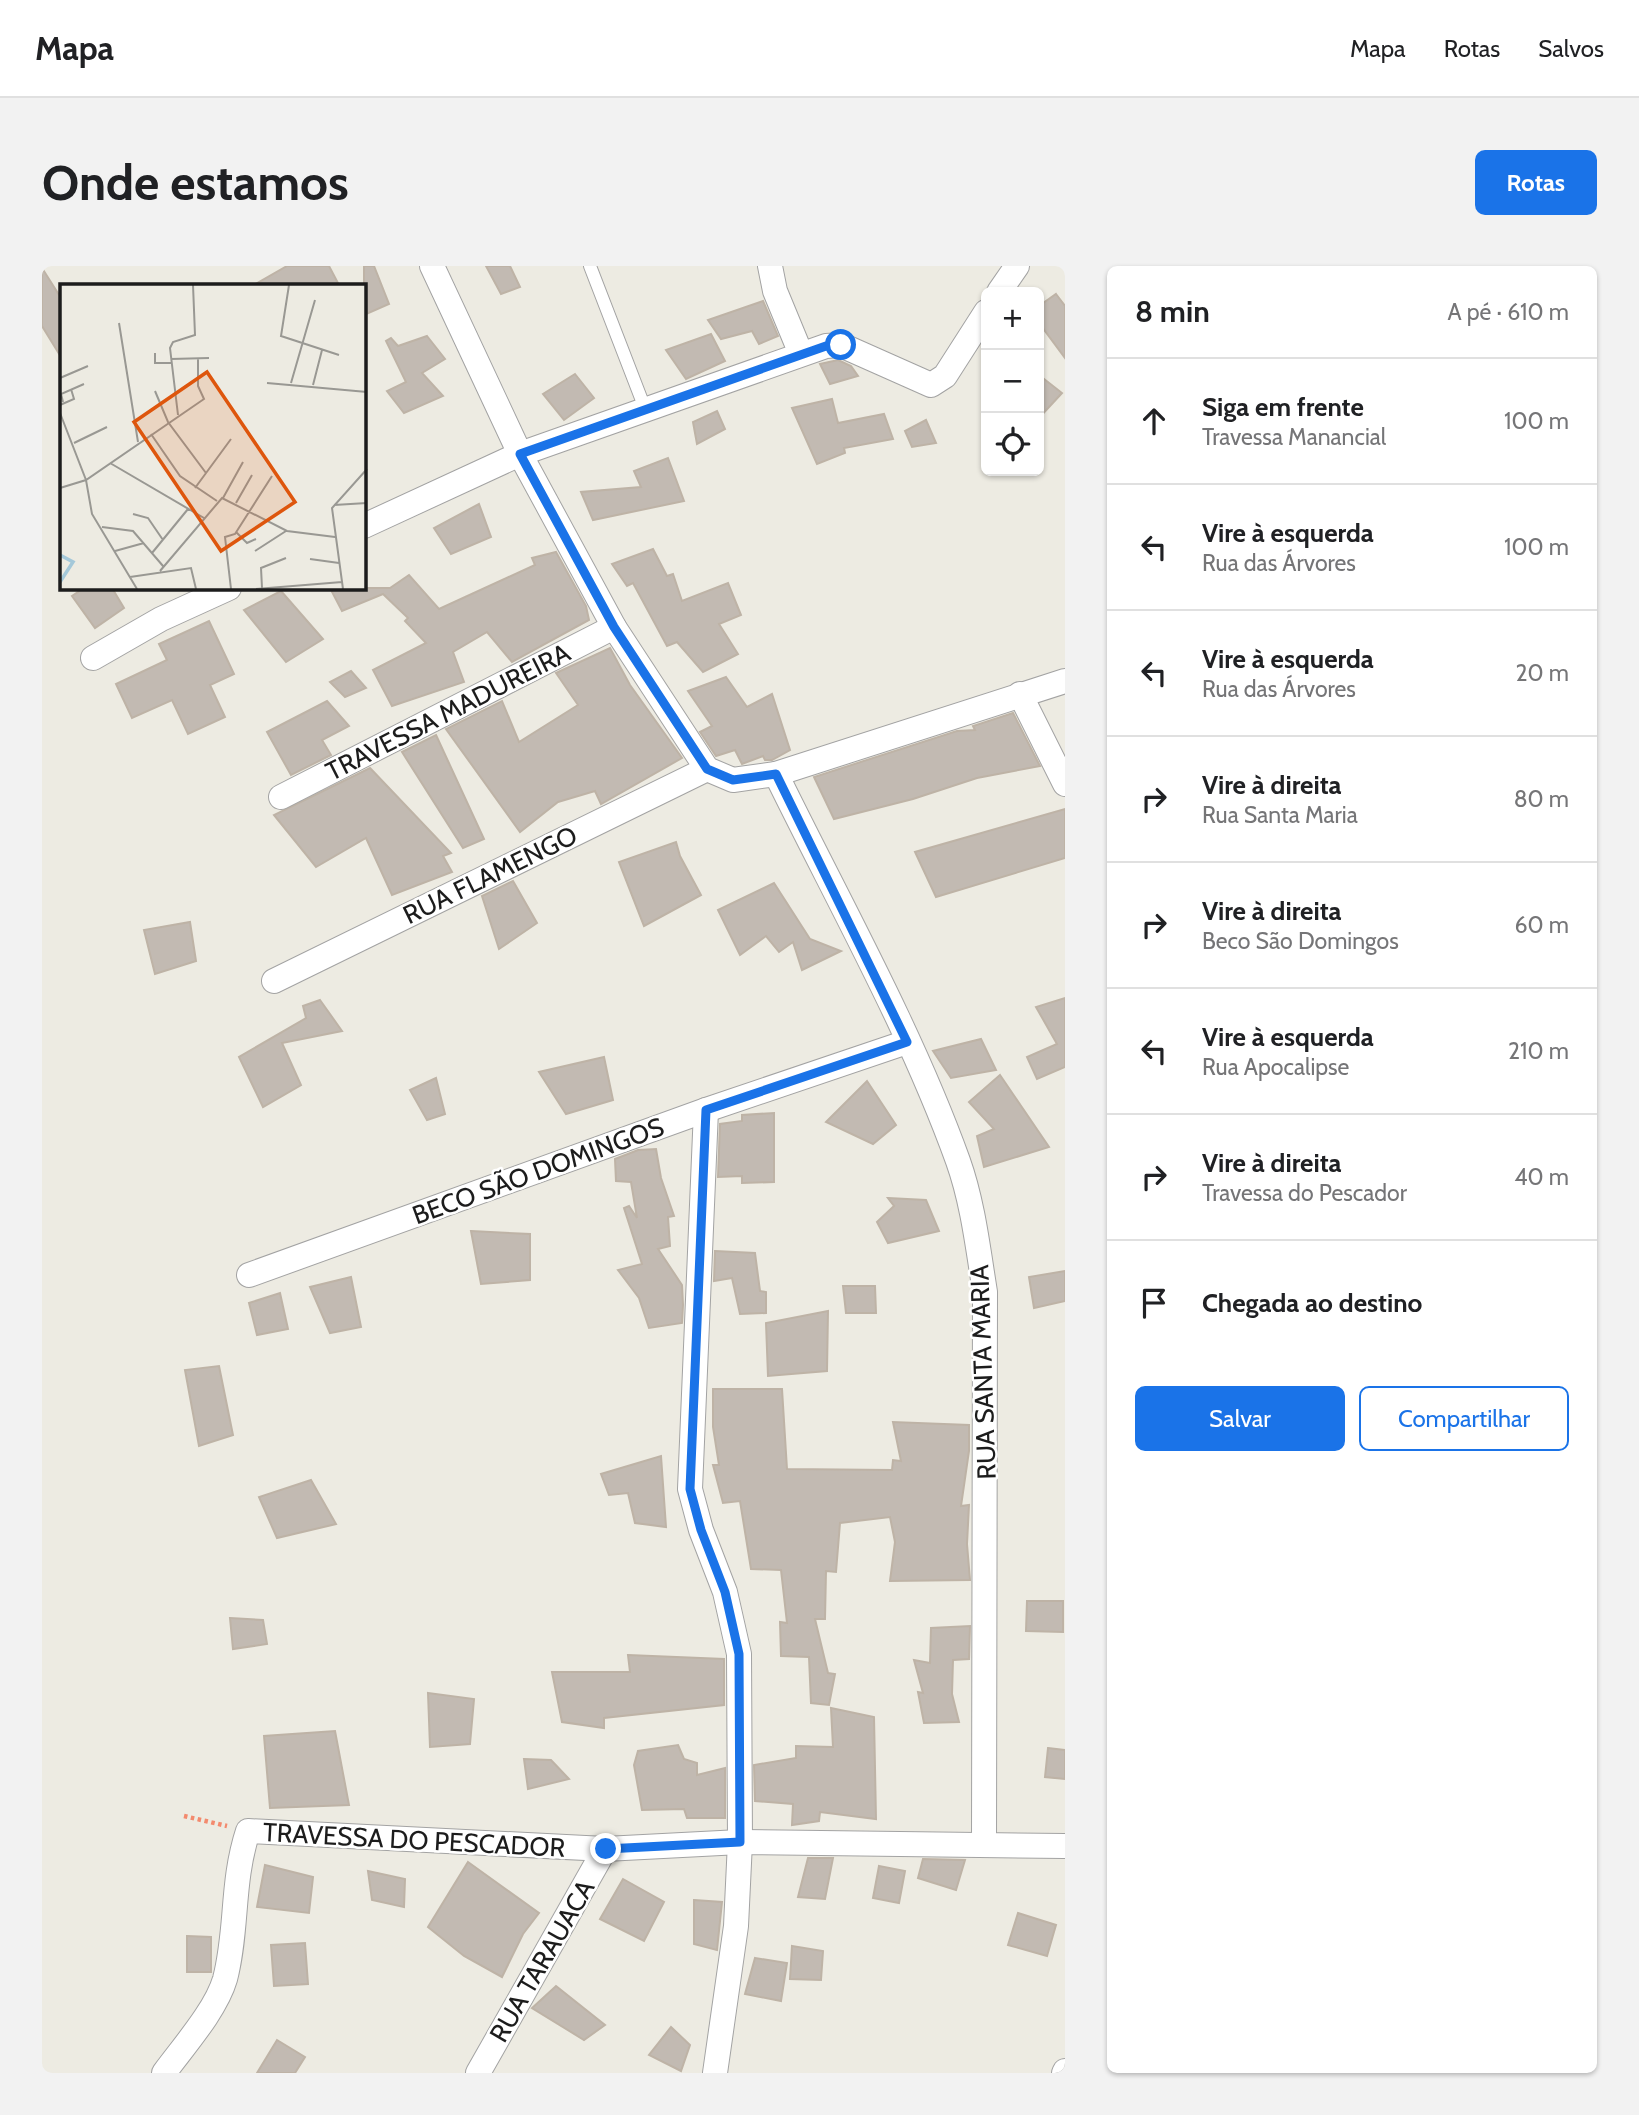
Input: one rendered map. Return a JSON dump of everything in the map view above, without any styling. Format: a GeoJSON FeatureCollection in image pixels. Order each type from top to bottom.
{"type":"FeatureCollection","features":[{"type":"Feature","properties":{"kind":"street"},"geometry":{"type":"LineString","coordinates":[[432,266],[520,454],[614,627],[707,769],[724,778],[748,779],[776,774],[1065,681]]}},
{"type":"Feature","properties":{"kind":"street"},"geometry":{"type":"LineString","coordinates":[[770,266],[775,291],[801,354]]}},
{"type":"Feature","properties":{"kind":"street"},"geometry":{"type":"LineString","coordinates":[[1002,287],[1017,266]]}},
{"type":"Feature","properties":{"kind":"street"},"geometry":{"type":"LineString","coordinates":[[366,525],[520,454],[826,346],[841,345],[931,385],[945,376],[981,321]]}},
{"type":"Feature","properties":{"kind":"street"},"geometry":{"type":"LineString","coordinates":[[93,659],[129,637],[225,590]]}},
{"type":"Feature","properties":{"kind":"street","name":"TRAVESSA MADUREIRA"},"geometry":{"type":"LineString","coordinates":[[281,797],[614,627]]}},
{"type":"Feature","properties":{"kind":"street"},"geometry":{"type":"LineString","coordinates":[[1020,694],[1065,784]]}},
{"type":"Feature","properties":{"kind":"street","name":"RUA FLAMENGO"},"geometry":{"type":"LineString","coordinates":[[274,981],[707,769]]}},
{"type":"Feature","properties":{"kind":"street","name":"RUA SANTA MARIA"},"geometry":{"type":"LineString","coordinates":[[776,774],[907,1042],[958,1161],[985,1292],[984,1844]]}},
{"type":"Feature","properties":{"kind":"street","name":"BECO SÃO DOMINGOS"},"geometry":{"type":"LineString","coordinates":[[249,1275],[706,1110],[907,1042]]}},
{"type":"Feature","properties":{"kind":"street"},"geometry":{"type":"LineString","coordinates":[[706,1110],[690,1489],[701,1530],[725,1592],[739,1654],[740,1842],[736,1926],[715,2073]]}},
{"type":"Feature","properties":{"kind":"street"},"geometry":{"type":"LineString","coordinates":[[164,2073],[216,2000],[225,1980],[232,1942],[234,1895],[248,1831]]}},
{"type":"Feature","properties":{"kind":"street","name":"TRAVESSA DO PESCADOR"},"geometry":{"type":"LineString","coordinates":[[248,1831],[606,1849],[740,1842],[1065,1846]]}},
{"type":"Feature","properties":{"kind":"street","name":"RUA TARAUACA"},"geometry":{"type":"LineString","coordinates":[[478,2073],[606,1849]]}},
{"type":"Feature","properties":{"kind":"lane"},"geometry":{"type":"LineString","coordinates":[[590,266],[646,411]]}},
{"type":"Feature","properties":{"kind":"path","name":"TRAVESSA DO PESCADOR"},"geometry":{"type":"LineString","coordinates":[[184,1816],[248,1831]]}},
{"type":"Feature","properties":{"kind":"building"},"geometry":{"type":"Polygon","coordinates":[[[287,266],[329,266],[338,284],[256,284],[287,266]]]}},
{"type":"Feature","properties":{"kind":"building"},"geometry":{"type":"Polygon","coordinates":[[[364,266],[374,266],[389,304],[366,314],[364,266]]]}},
{"type":"Feature","properties":{"kind":"building"},"geometry":{"type":"Polygon","coordinates":[[[486,266],[510,266],[520,287],[501,294],[486,266]]]}},
{"type":"Feature","properties":{"kind":"building"},"geometry":{"type":"Polygon","coordinates":[[[42,268],[60,296],[60,355],[42,326],[42,268]]]}},
{"type":"Feature","properties":{"kind":"building"},"geometry":{"type":"Polygon","coordinates":[[[1056,294],[1065,306],[1065,358],[1044,330],[1044,302],[1056,294]]]}},
{"type":"Feature","properties":{"kind":"building"},"geometry":{"type":"Polygon","coordinates":[[[763,301],[778,336],[759,344],[752,331],[721,339],[708,320],[763,301]]]}},
{"type":"Feature","properties":{"kind":"building"},"geometry":{"type":"Polygon","coordinates":[[[711,334],[725,361],[686,379],[666,350],[711,334]]]}},
{"type":"Feature","properties":{"kind":"building"},"geometry":{"type":"Polygon","coordinates":[[[427,336],[445,359],[422,373],[443,396],[404,413],[387,391],[406,382],[386,341],[391,338],[398,346],[427,336]]]}},
{"type":"Feature","properties":{"kind":"building"},"geometry":{"type":"Polygon","coordinates":[[[838,360],[851,366],[858,376],[830,384],[820,364],[838,360]]]}},
{"type":"Feature","properties":{"kind":"building"},"geometry":{"type":"Polygon","coordinates":[[[575,374],[594,398],[564,420],[543,394],[575,374]]]}},
{"type":"Feature","properties":{"kind":"building"},"geometry":{"type":"Polygon","coordinates":[[[1044,379],[1062,393],[1044,413],[1044,379]]]}},
{"type":"Feature","properties":{"kind":"building"},"geometry":{"type":"Polygon","coordinates":[[[832,399],[838,423],[884,414],[893,439],[844,448],[845,453],[817,464],[792,408],[832,399]]]}},
{"type":"Feature","properties":{"kind":"building"},"geometry":{"type":"Polygon","coordinates":[[[717,411],[725,429],[697,444],[693,422],[717,411]]]}},
{"type":"Feature","properties":{"kind":"building"},"geometry":{"type":"Polygon","coordinates":[[[926,420],[936,443],[912,447],[905,431],[926,420]]]}},
{"type":"Feature","properties":{"kind":"building"},"geometry":{"type":"Polygon","coordinates":[[[668,458],[684,501],[593,520],[581,492],[641,487],[634,471],[668,458]]]}},
{"type":"Feature","properties":{"kind":"building"},"geometry":{"type":"Polygon","coordinates":[[[479,504],[491,537],[451,554],[434,528],[479,504]]]}},
{"type":"Feature","properties":{"kind":"building"},"geometry":{"type":"Polygon","coordinates":[[[653,549],[667,576],[673,574],[682,601],[728,583],[741,615],[719,624],[738,654],[703,672],[677,642],[667,646],[633,583],[627,586],[612,564],[653,549]]]}},
{"type":"Feature","properties":{"kind":"building"},"geometry":{"type":"Polygon","coordinates":[[[556,552],[586,606],[589,620],[512,662],[487,632],[453,652],[464,682],[392,706],[373,670],[426,643],[405,621],[408,618],[383,594],[342,611],[331,590],[390,588],[409,575],[439,609],[535,565],[532,558],[556,552]]]}},
{"type":"Feature","properties":{"kind":"building"},"geometry":{"type":"Polygon","coordinates":[[[81,590],[113,590],[124,608],[95,628],[72,596],[81,590]]]}},
{"type":"Feature","properties":{"kind":"building"},"geometry":{"type":"Polygon","coordinates":[[[281,591],[323,639],[286,662],[244,610],[281,591]]]}},
{"type":"Feature","properties":{"kind":"building"},"geometry":{"type":"Polygon","coordinates":[[[209,621],[234,674],[210,685],[225,717],[188,734],[172,700],[132,718],[116,684],[167,660],[159,644],[209,621]]]}},
{"type":"Feature","properties":{"kind":"building"},"geometry":{"type":"Polygon","coordinates":[[[610,648],[630,685],[682,758],[601,804],[595,791],[558,802],[520,832],[446,729],[502,701],[519,742],[578,705],[556,673],[610,648]]]}},
{"type":"Feature","properties":{"kind":"building"},"geometry":{"type":"Polygon","coordinates":[[[351,671],[366,688],[345,697],[330,682],[351,671]]]}},
{"type":"Feature","properties":{"kind":"building"},"geometry":{"type":"Polygon","coordinates":[[[726,677],[747,707],[772,694],[790,750],[772,760],[765,760],[763,756],[742,764],[735,750],[716,756],[700,732],[712,726],[688,691],[726,677]]]}},
{"type":"Feature","properties":{"kind":"building"},"geometry":{"type":"Polygon","coordinates":[[[327,701],[349,726],[322,740],[331,755],[291,775],[267,732],[327,701]]]}},
{"type":"Feature","properties":{"kind":"building"},"geometry":{"type":"Polygon","coordinates":[[[1013,713],[1040,766],[977,778],[913,799],[834,819],[814,777],[957,731],[975,730],[973,726],[1013,713]]]}},
{"type":"Feature","properties":{"kind":"building"},"geometry":{"type":"Polygon","coordinates":[[[436,735],[484,839],[463,848],[402,752],[436,735]]]}},
{"type":"Feature","properties":{"kind":"building"},"geometry":{"type":"Polygon","coordinates":[[[370,768],[451,853],[443,856],[452,872],[392,895],[366,838],[316,867],[274,815],[370,768]]]}},
{"type":"Feature","properties":{"kind":"building"},"geometry":{"type":"Polygon","coordinates":[[[1065,809],[1065,858],[936,897],[915,852],[1065,809]]]}},
{"type":"Feature","properties":{"kind":"building"},"geometry":{"type":"Polygon","coordinates":[[[676,842],[680,856],[701,895],[644,926],[619,862],[676,842]]]}},
{"type":"Feature","properties":{"kind":"building"},"geometry":{"type":"Polygon","coordinates":[[[513,881],[537,923],[499,949],[482,896],[513,881]]]}},
{"type":"Feature","properties":{"kind":"building"},"geometry":{"type":"Polygon","coordinates":[[[774,883],[810,939],[841,951],[802,970],[793,942],[779,952],[766,936],[740,955],[718,910],[774,883]]]}},
{"type":"Feature","properties":{"kind":"building"},"geometry":{"type":"Polygon","coordinates":[[[190,922],[196,961],[155,974],[144,930],[190,922]]]}},
{"type":"Feature","properties":{"kind":"building"},"geometry":{"type":"Polygon","coordinates":[[[1065,998],[1065,1067],[1037,1079],[1027,1057],[1057,1044],[1036,1007],[1065,998]]]}},
{"type":"Feature","properties":{"kind":"building"},"geometry":{"type":"Polygon","coordinates":[[[320,1000],[342,1031],[282,1043],[301,1085],[263,1107],[239,1057],[306,1018],[303,1006],[320,1000]]]}},
{"type":"Feature","properties":{"kind":"building"},"geometry":{"type":"Polygon","coordinates":[[[981,1039],[996,1070],[951,1078],[933,1051],[981,1039]]]}},
{"type":"Feature","properties":{"kind":"building"},"geometry":{"type":"Polygon","coordinates":[[[604,1057],[613,1100],[566,1114],[539,1072],[604,1057]]]}},
{"type":"Feature","properties":{"kind":"building"},"geometry":{"type":"Polygon","coordinates":[[[1000,1075],[1049,1147],[984,1167],[977,1136],[994,1129],[969,1102],[1000,1075]]]}},
{"type":"Feature","properties":{"kind":"building"},"geometry":{"type":"Polygon","coordinates":[[[436,1078],[445,1114],[427,1120],[410,1090],[436,1078]]]}},
{"type":"Feature","properties":{"kind":"building"},"geometry":{"type":"Polygon","coordinates":[[[867,1081],[896,1125],[873,1144],[826,1122],[867,1081]]]}},
{"type":"Feature","properties":{"kind":"building"},"geometry":{"type":"Polygon","coordinates":[[[774,1113],[774,1182],[742,1183],[742,1176],[718,1177],[720,1124],[742,1121],[742,1115],[774,1113]]]}},
{"type":"Feature","properties":{"kind":"building"},"geometry":{"type":"Polygon","coordinates":[[[656,1149],[661,1178],[674,1216],[668,1217],[670,1246],[658,1249],[682,1285],[683,1305],[682,1323],[649,1328],[639,1298],[618,1270],[642,1264],[624,1208],[629,1206],[637,1218],[631,1182],[616,1181],[615,1159],[638,1150],[656,1149]]]}},
{"type":"Feature","properties":{"kind":"building"},"geometry":{"type":"Polygon","coordinates":[[[888,1198],[926,1200],[939,1231],[888,1243],[877,1222],[894,1206],[888,1198]]]}},
{"type":"Feature","properties":{"kind":"building"},"geometry":{"type":"Polygon","coordinates":[[[471,1231],[530,1234],[530,1280],[481,1284],[471,1231]]]}},
{"type":"Feature","properties":{"kind":"building"},"geometry":{"type":"Polygon","coordinates":[[[715,1251],[755,1253],[760,1291],[766,1292],[766,1313],[740,1314],[732,1278],[714,1281],[715,1251]]]}},
{"type":"Feature","properties":{"kind":"building"},"geometry":{"type":"Polygon","coordinates":[[[1065,1271],[1065,1301],[1034,1308],[1029,1277],[1065,1271]]]}},
{"type":"Feature","properties":{"kind":"building"},"geometry":{"type":"Polygon","coordinates":[[[351,1277],[361,1327],[330,1333],[310,1287],[351,1277]]]}},
{"type":"Feature","properties":{"kind":"building"},"geometry":{"type":"Polygon","coordinates":[[[843,1286],[875,1286],[876,1313],[846,1313],[843,1286]]]}},
{"type":"Feature","properties":{"kind":"building"},"geometry":{"type":"Polygon","coordinates":[[[280,1293],[288,1329],[257,1335],[249,1303],[280,1293]]]}},
{"type":"Feature","properties":{"kind":"building"},"geometry":{"type":"Polygon","coordinates":[[[828,1311],[827,1371],[768,1376],[766,1323],[828,1311]]]}},
{"type":"Feature","properties":{"kind":"building"},"geometry":{"type":"Polygon","coordinates":[[[219,1366],[233,1435],[199,1446],[185,1370],[219,1366]]]}},
{"type":"Feature","properties":{"kind":"building"},"geometry":{"type":"Polygon","coordinates":[[[713,1389],[782,1389],[787,1469],[892,1470],[893,1460],[901,1461],[893,1422],[969,1425],[969,1451],[961,1506],[969,1505],[967,1544],[970,1580],[890,1581],[895,1542],[890,1517],[840,1523],[836,1572],[826,1571],[825,1619],[815,1619],[828,1673],[835,1674],[829,1705],[811,1703],[809,1657],[781,1656],[780,1622],[787,1623],[781,1570],[751,1569],[740,1501],[723,1503],[713,1465],[719,1465],[713,1427],[713,1389]]]}},
{"type":"Feature","properties":{"kind":"building"},"geometry":{"type":"Polygon","coordinates":[[[661,1456],[666,1527],[635,1523],[628,1493],[609,1495],[601,1474],[661,1456]]]}},
{"type":"Feature","properties":{"kind":"building"},"geometry":{"type":"Polygon","coordinates":[[[311,1480],[336,1524],[277,1538],[259,1497],[311,1480]]]}},
{"type":"Feature","properties":{"kind":"building"},"geometry":{"type":"Polygon","coordinates":[[[1027,1601],[1063,1601],[1063,1632],[1026,1631],[1027,1601]]]}},
{"type":"Feature","properties":{"kind":"building"},"geometry":{"type":"Polygon","coordinates":[[[230,1618],[263,1620],[267,1644],[233,1649],[230,1618]]]}},
{"type":"Feature","properties":{"kind":"building"},"geometry":{"type":"Polygon","coordinates":[[[970,1626],[969,1659],[953,1660],[952,1694],[959,1722],[924,1723],[918,1692],[923,1693],[914,1660],[930,1663],[931,1628],[970,1626]]]}},
{"type":"Feature","properties":{"kind":"building"},"geometry":{"type":"Polygon","coordinates":[[[628,1655],[724,1659],[724,1705],[604,1718],[604,1728],[562,1722],[552,1672],[630,1672],[628,1655]]]}},
{"type":"Feature","properties":{"kind":"building"},"geometry":{"type":"Polygon","coordinates":[[[428,1693],[474,1699],[470,1744],[430,1747],[428,1693]]]}},
{"type":"Feature","properties":{"kind":"building"},"geometry":{"type":"Polygon","coordinates":[[[831,1708],[874,1717],[876,1819],[820,1812],[819,1821],[792,1825],[793,1804],[755,1801],[754,1765],[796,1758],[796,1746],[833,1747],[831,1708]]]}},
{"type":"Feature","properties":{"kind":"building"},"geometry":{"type":"Polygon","coordinates":[[[335,1731],[349,1805],[270,1808],[264,1736],[335,1731]]]}},
{"type":"Feature","properties":{"kind":"building"},"geometry":{"type":"Polygon","coordinates":[[[678,1745],[684,1759],[697,1763],[697,1775],[725,1768],[725,1818],[687,1818],[684,1809],[642,1810],[634,1765],[638,1751],[678,1745]]]}},
{"type":"Feature","properties":{"kind":"building"},"geometry":{"type":"Polygon","coordinates":[[[1048,1748],[1065,1750],[1065,1779],[1045,1777],[1048,1748]]]}},
{"type":"Feature","properties":{"kind":"building"},"geometry":{"type":"Polygon","coordinates":[[[524,1759],[551,1760],[569,1779],[528,1789],[524,1759]]]}},
{"type":"Feature","properties":{"kind":"building"},"geometry":{"type":"Polygon","coordinates":[[[808,1858],[833,1858],[825,1899],[798,1897],[808,1858]]]}},
{"type":"Feature","properties":{"kind":"building"},"geometry":{"type":"Polygon","coordinates":[[[923,1859],[965,1860],[956,1890],[918,1878],[923,1859]]]}},
{"type":"Feature","properties":{"kind":"building"},"geometry":{"type":"Polygon","coordinates":[[[468,1862],[539,1913],[523,1934],[502,1977],[464,1956],[428,1927],[468,1862]]]}},
{"type":"Feature","properties":{"kind":"building"},"geometry":{"type":"Polygon","coordinates":[[[265,1865],[313,1877],[309,1913],[257,1907],[265,1865]]]}},
{"type":"Feature","properties":{"kind":"building"},"geometry":{"type":"Polygon","coordinates":[[[879,1866],[905,1871],[899,1903],[873,1898],[879,1866]]]}},
{"type":"Feature","properties":{"kind":"building"},"geometry":{"type":"Polygon","coordinates":[[[368,1871],[405,1879],[404,1907],[372,1900],[368,1871]]]}},
{"type":"Feature","properties":{"kind":"building"},"geometry":{"type":"Polygon","coordinates":[[[623,1879],[664,1902],[644,1941],[600,1919],[623,1879]]]}},
{"type":"Feature","properties":{"kind":"building"},"geometry":{"type":"Polygon","coordinates":[[[694,1900],[722,1902],[717,1950],[694,1944],[694,1900]]]}},
{"type":"Feature","properties":{"kind":"building"},"geometry":{"type":"Polygon","coordinates":[[[1018,1913],[1056,1925],[1047,1956],[1008,1945],[1018,1913]]]}},
{"type":"Feature","properties":{"kind":"building"},"geometry":{"type":"Polygon","coordinates":[[[187,1936],[211,1937],[211,1972],[187,1972],[187,1936]]]}},
{"type":"Feature","properties":{"kind":"building"},"geometry":{"type":"Polygon","coordinates":[[[305,1943],[308,1984],[274,1986],[271,1945],[305,1943]]]}},
{"type":"Feature","properties":{"kind":"building"},"geometry":{"type":"Polygon","coordinates":[[[792,1946],[823,1951],[821,1980],[790,1979],[792,1946]]]}},
{"type":"Feature","properties":{"kind":"building"},"geometry":{"type":"Polygon","coordinates":[[[755,1958],[787,1963],[781,2001],[745,1994],[755,1958]]]}},
{"type":"Feature","properties":{"kind":"building"},"geometry":{"type":"Polygon","coordinates":[[[556,1986],[605,2025],[584,2040],[532,2008],[556,1986]]]}},
{"type":"Feature","properties":{"kind":"building"},"geometry":{"type":"Polygon","coordinates":[[[671,2027],[690,2045],[681,2071],[649,2055],[671,2027]]]}},
{"type":"Feature","properties":{"kind":"building"},"geometry":{"type":"Polygon","coordinates":[[[277,2040],[305,2057],[295,2073],[257,2073],[277,2040]]]}},
{"type":"Feature","properties":{"kind":"route"},"geometry":{"type":"LineString","coordinates":[[606,1849],[740,1842],[739,1654],[725,1592],[701,1530],[690,1489],[694,1333],[706,1110],[907,1042],[776,774],[733,780],[716,776],[707,769],[614,627],[520,454],[826,346],[841,345]]}}]}
